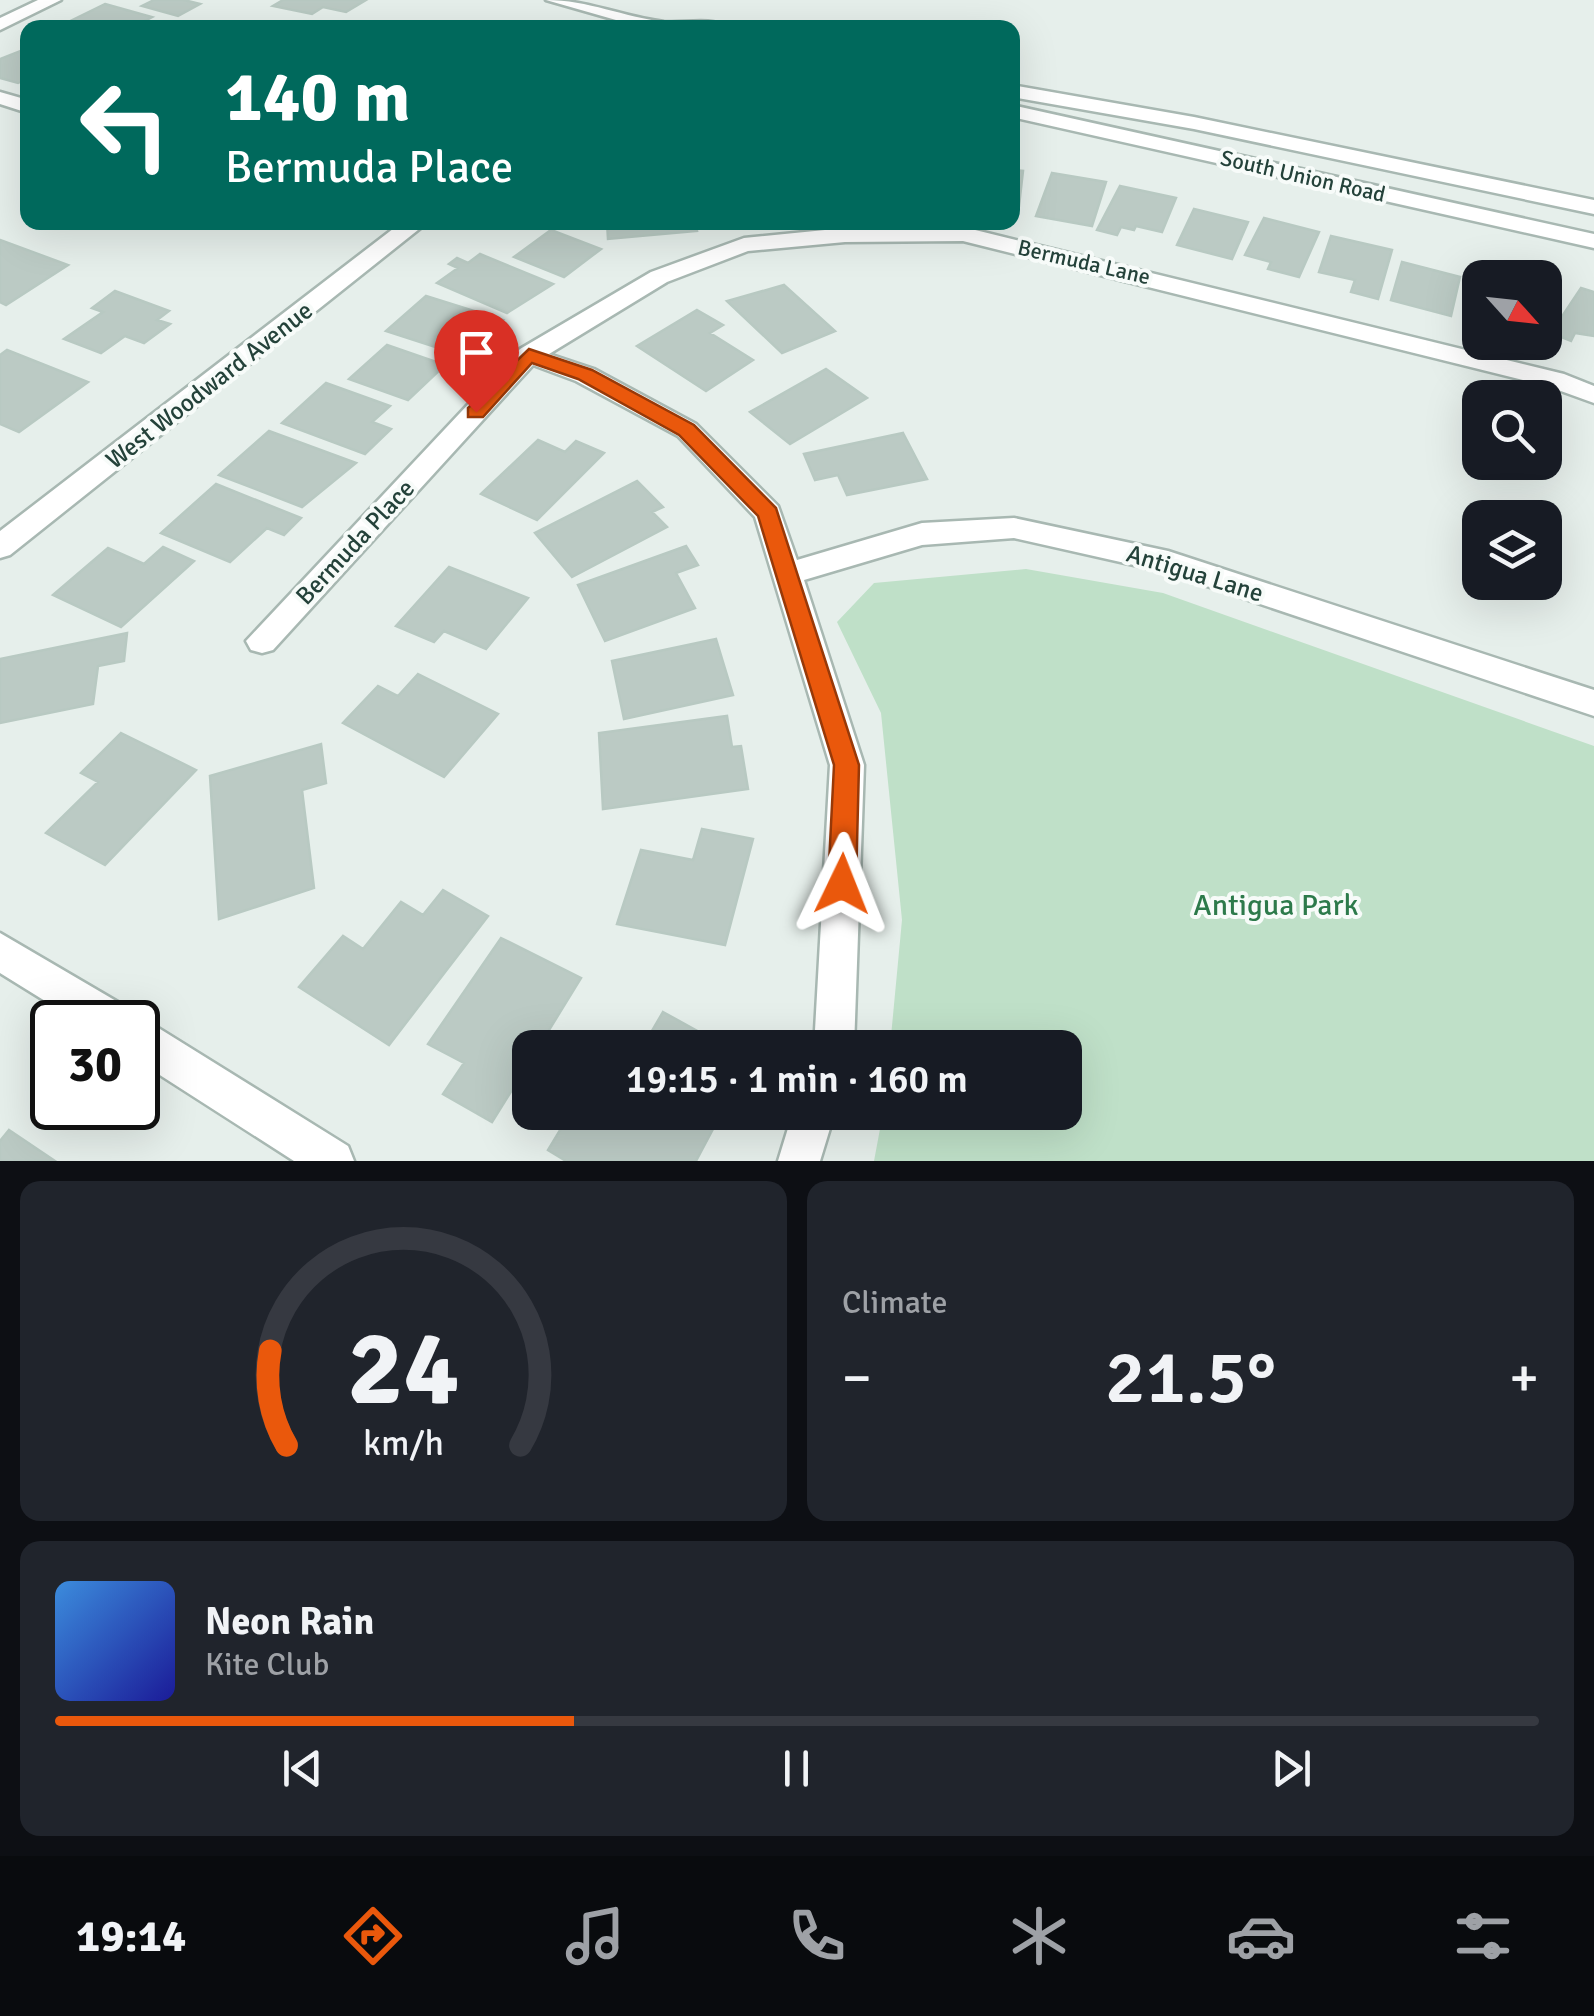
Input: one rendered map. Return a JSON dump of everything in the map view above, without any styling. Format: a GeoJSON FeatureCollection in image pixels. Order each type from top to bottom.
{"type":"FeatureCollection","features":[{"type":"Feature","properties":{"kind":"street"},"geometry":{"type":"LineString","coordinates":[[0,24],[52,0]]}},
{"type":"Feature","properties":{"kind":"street"},"geometry":{"type":"LineString","coordinates":[[555,0],[638,20]]}},
{"type":"Feature","properties":{"kind":"street"},"geometry":{"type":"LineString","coordinates":[[676,20],[689,9]]}},
{"type":"Feature","properties":{"kind":"street","name":"South Union Road"},"geometry":{"type":"LineString","coordinates":[[1020,91],[1264,137],[1594,207]]}},
{"type":"Feature","properties":{"kind":"street","name":"South Union Road"},"geometry":{"type":"LineString","coordinates":[[1020,113],[1594,241]]}},
{"type":"Feature","properties":{"kind":"street","name":"West Woodward Avenue"},"geometry":{"type":"LineString","coordinates":[[0,546],[407,230]]}},
{"type":"Feature","properties":{"kind":"street","name":"Bermuda Lane"},"geometry":{"type":"LineString","coordinates":[[529,355],[658,276],[744,245],[765,232],[963,234],[1300,314],[1555,380],[1594,394]]}},
{"type":"Feature","properties":{"kind":"street"},"geometry":{"type":"LineString","coordinates":[[529,355],[585,375],[686,430],[768,513],[846,765],[835,1030]]}},
{"type":"Feature","properties":{"kind":"street","name":"Bermuda Place"},"geometry":{"type":"LineString","coordinates":[[262,640],[529,355]]}},
{"type":"Feature","properties":{"kind":"street","name":"Antigua Lane"},"geometry":{"type":"LineString","coordinates":[[787,574],[922,534],[1014,528],[1168,562],[1594,702]]}},
{"type":"Feature","properties":{"kind":"street"},"geometry":{"type":"LineString","coordinates":[[0,950],[79,1000]]}},
{"type":"Feature","properties":{"kind":"street"},"geometry":{"type":"LineString","coordinates":[[160,1052],[333,1161]]}},
{"type":"Feature","properties":{"kind":"street"},"geometry":{"type":"LineString","coordinates":[[799,1161],[808,1130]]}},
{"type":"Feature","properties":{"kind":"green space","name":"Antigua Park"},"geometry":{"type":"Polygon","coordinates":[[[1026,569],[1163,593],[1594,746],[1594,1161],[874,1161],[880,1130],[1082,1130],[1082,1030],[892,1030],[902,920],[881,713],[837,622],[874,583],[1026,569]]]}},
{"type":"Feature","properties":{"kind":"building"},"geometry":{"type":"Polygon","coordinates":[[[154,0],[200,4],[178,16],[142,6],[154,0]]]}},
{"type":"Feature","properties":{"kind":"building"},"geometry":{"type":"Polygon","coordinates":[[[283,0],[366,0],[346,12],[323,7],[312,14],[273,6],[283,0]]]}},
{"type":"Feature","properties":{"kind":"building"},"geometry":{"type":"Polygon","coordinates":[[[105,4],[152,17],[146,20],[72,20],[105,4]]]}},
{"type":"Feature","properties":{"kind":"building"},"geometry":{"type":"Polygon","coordinates":[[[20,51],[20,82],[0,78],[0,59],[20,51]]]}},
{"type":"Feature","properties":{"kind":"building"},"geometry":{"type":"Polygon","coordinates":[[[1052,173],[1106,182],[1092,226],[1036,216],[1052,173]]]}},
{"type":"Feature","properties":{"kind":"building"},"geometry":{"type":"Polygon","coordinates":[[[1120,186],[1176,198],[1162,232],[1136,226],[1134,230],[1121,227],[1117,235],[1097,230],[1120,186]]]}},
{"type":"Feature","properties":{"kind":"building"},"geometry":{"type":"Polygon","coordinates":[[[1194,209],[1248,222],[1232,259],[1177,245],[1194,209]]]}},
{"type":"Feature","properties":{"kind":"building"},"geometry":{"type":"Polygon","coordinates":[[[1264,218],[1319,232],[1299,277],[1268,269],[1271,262],[1245,255],[1264,218]]]}},
{"type":"Feature","properties":{"kind":"building"},"geometry":{"type":"Polygon","coordinates":[[[551,230],[601,249],[564,277],[514,257],[551,230]]]}},
{"type":"Feature","properties":{"kind":"building"},"geometry":{"type":"Polygon","coordinates":[[[607,230],[697,231],[608,239],[607,230]]]}},
{"type":"Feature","properties":{"kind":"building"},"geometry":{"type":"Polygon","coordinates":[[[1331,236],[1392,250],[1378,299],[1351,292],[1355,280],[1319,272],[1331,236]]]}},
{"type":"Feature","properties":{"kind":"building"},"geometry":{"type":"Polygon","coordinates":[[[0,240],[68,265],[6,305],[0,302],[0,240]]]}},
{"type":"Feature","properties":{"kind":"building"},"geometry":{"type":"Polygon","coordinates":[[[480,254],[553,284],[507,313],[437,283],[458,268],[449,264],[457,258],[468,263],[480,254]]]}},
{"type":"Feature","properties":{"kind":"building"},"geometry":{"type":"Polygon","coordinates":[[[1402,262],[1460,277],[1451,316],[1391,300],[1402,262]]]}},
{"type":"Feature","properties":{"kind":"building"},"geometry":{"type":"Polygon","coordinates":[[[784,285],[835,331],[782,353],[727,301],[784,285]]]}},
{"type":"Feature","properties":{"kind":"building"},"geometry":{"type":"Polygon","coordinates":[[[1581,288],[1594,292],[1594,336],[1575,333],[1571,341],[1562,337],[1562,316],[1581,288]]]}},
{"type":"Feature","properties":{"kind":"building"},"geometry":{"type":"Polygon","coordinates":[[[115,291],[169,311],[157,320],[170,324],[144,343],[125,336],[101,353],[64,339],[103,312],[92,308],[115,291]]]}},
{"type":"Feature","properties":{"kind":"building"},"geometry":{"type":"Polygon","coordinates":[[[426,296],[503,320],[488,334],[471,329],[448,351],[386,331],[426,296]]]}},
{"type":"Feature","properties":{"kind":"building"},"geometry":{"type":"Polygon","coordinates":[[[697,310],[723,325],[710,333],[753,360],[706,391],[637,346],[697,310]]]}},
{"type":"Feature","properties":{"kind":"building"},"geometry":{"type":"Polygon","coordinates":[[[387,345],[445,365],[408,400],[349,379],[387,345]]]}},
{"type":"Feature","properties":{"kind":"building"},"geometry":{"type":"Polygon","coordinates":[[[7,350],[88,382],[19,432],[0,424],[0,355],[7,350]]]}},
{"type":"Feature","properties":{"kind":"building"},"geometry":{"type":"Polygon","coordinates":[[[826,369],[867,398],[790,444],[750,412],[826,369]]]}},
{"type":"Feature","properties":{"kind":"building"},"geometry":{"type":"Polygon","coordinates":[[[326,383],[390,406],[372,422],[391,429],[365,454],[282,423],[326,383]]]}},
{"type":"Feature","properties":{"kind":"building"},"geometry":{"type":"Polygon","coordinates":[[[269,431],[356,463],[302,507],[219,475],[269,431]]]}},
{"type":"Feature","properties":{"kind":"building"},"geometry":{"type":"Polygon","coordinates":[[[903,433],[927,479],[847,495],[838,475],[815,480],[804,454],[903,433]]]}},
{"type":"Feature","properties":{"kind":"building"},"geometry":{"type":"Polygon","coordinates":[[[538,440],[565,452],[576,441],[604,453],[537,520],[481,494],[538,440]]]}},
{"type":"Feature","properties":{"kind":"building"},"geometry":{"type":"Polygon","coordinates":[[[637,481],[663,507],[652,512],[667,527],[572,577],[535,533],[637,481]]]}},
{"type":"Feature","properties":{"kind":"building"},"geometry":{"type":"Polygon","coordinates":[[[216,484],[301,518],[284,535],[267,528],[230,562],[161,533],[216,484]]]}},
{"type":"Feature","properties":{"kind":"building"},"geometry":{"type":"Polygon","coordinates":[[[686,546],[698,565],[676,573],[695,608],[605,641],[578,585],[686,546]]]}},
{"type":"Feature","properties":{"kind":"building"},"geometry":{"type":"Polygon","coordinates":[[[163,547],[194,561],[121,627],[53,595],[108,548],[144,564],[163,547]]]}},
{"type":"Feature","properties":{"kind":"building"},"geometry":{"type":"Polygon","coordinates":[[[449,567],[528,598],[486,649],[444,631],[434,642],[396,626],[449,567]]]}},
{"type":"Feature","properties":{"kind":"building"},"geometry":{"type":"Polygon","coordinates":[[[127,633],[124,661],[98,666],[93,704],[0,723],[0,659],[127,633]]]}},
{"type":"Feature","properties":{"kind":"building"},"geometry":{"type":"Polygon","coordinates":[[[716,639],[733,695],[624,719],[612,661],[716,639]]]}},
{"type":"Feature","properties":{"kind":"building"},"geometry":{"type":"Polygon","coordinates":[[[418,674],[498,714],[444,777],[343,723],[378,686],[398,696],[418,674]]]}},
{"type":"Feature","properties":{"kind":"building"},"geometry":{"type":"Polygon","coordinates":[[[727,716],[732,747],[741,746],[748,789],[603,809],[599,733],[727,716]]]}},
{"type":"Feature","properties":{"kind":"building"},"geometry":{"type":"Polygon","coordinates":[[[121,733],[196,770],[105,865],[46,833],[98,782],[81,773],[121,733]]]}},
{"type":"Feature","properties":{"kind":"building"},"geometry":{"type":"Polygon","coordinates":[[[321,744],[326,783],[302,790],[314,888],[219,919],[210,776],[321,744]]]}},
{"type":"Feature","properties":{"kind":"building"},"geometry":{"type":"Polygon","coordinates":[[[702,829],[753,839],[725,945],[617,924],[641,850],[693,860],[702,829]]]}},
{"type":"Feature","properties":{"kind":"building"},"geometry":{"type":"Polygon","coordinates":[[[443,890],[488,916],[389,1045],[299,987],[343,936],[363,949],[401,902],[423,915],[443,890]]]}},
{"type":"Feature","properties":{"kind":"building"},"geometry":{"type":"Polygon","coordinates":[[[501,938],[581,978],[549,1030],[512,1030],[512,1090],[492,1122],[443,1094],[464,1063],[428,1044],[501,938]]]}},
{"type":"Feature","properties":{"kind":"building"},"geometry":{"type":"Polygon","coordinates":[[[663,1012],[696,1030],[652,1030],[663,1012]]]}},
{"type":"Feature","properties":{"kind":"building"},"geometry":{"type":"Polygon","coordinates":[[[9,1130],[55,1161],[0,1161],[0,1141],[9,1130]]]}},
{"type":"Feature","properties":{"kind":"building"},"geometry":{"type":"Polygon","coordinates":[[[560,1130],[712,1130],[696,1161],[566,1161],[548,1150],[560,1130]]]}},
{"type":"Feature","properties":{"kind":"route"},"geometry":{"type":"LineString","coordinates":[[476,412],[529,355],[585,375],[686,430],[768,513],[846,765],[842,884]]}}]}
